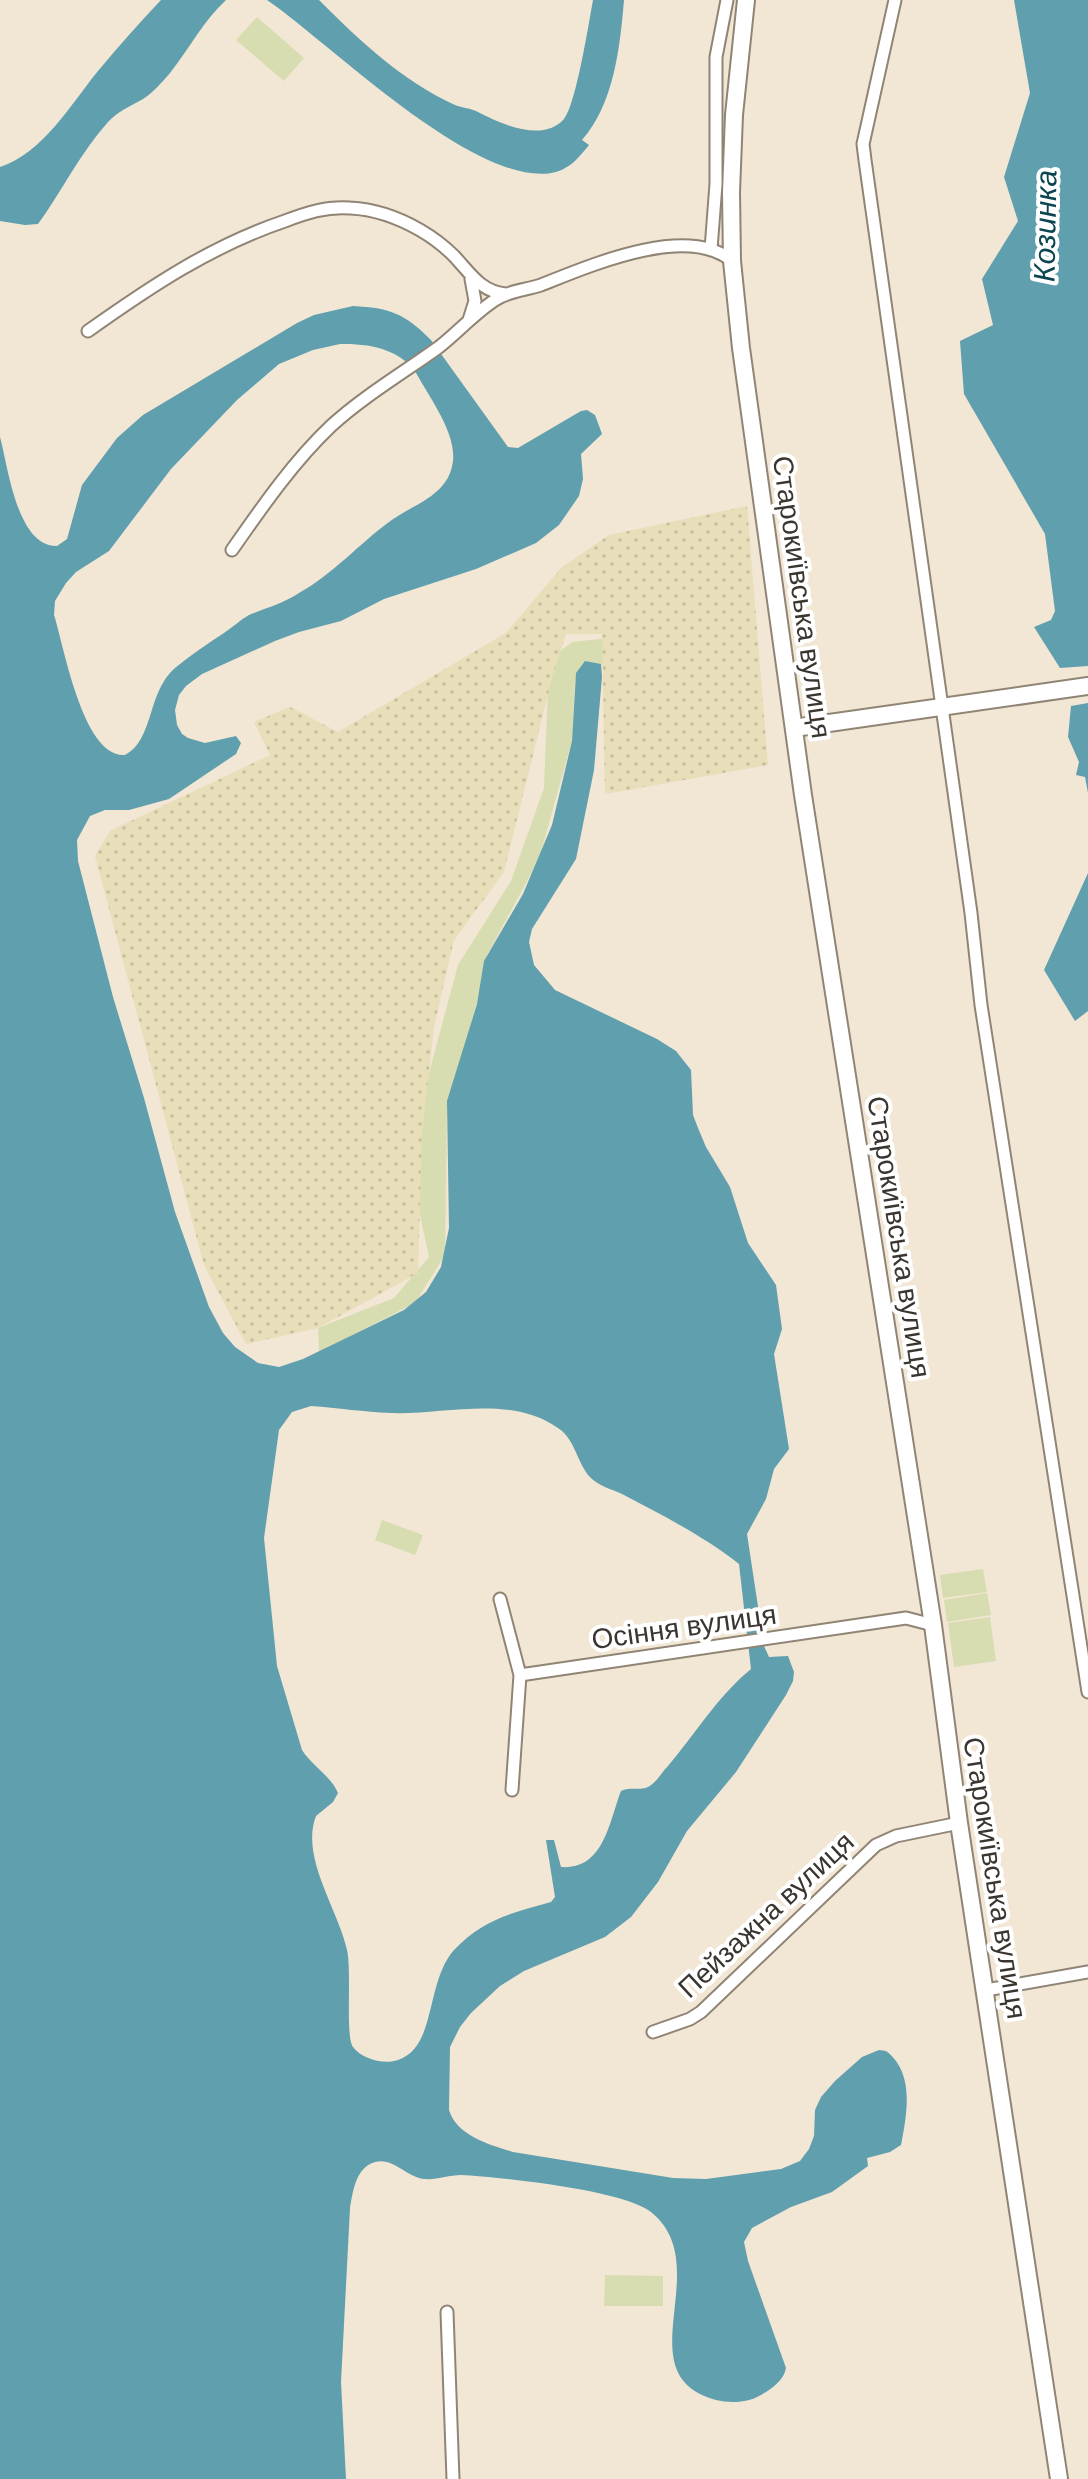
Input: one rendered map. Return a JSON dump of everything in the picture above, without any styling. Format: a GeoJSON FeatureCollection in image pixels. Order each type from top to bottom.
{"type":"FeatureCollection","features":[{"type":"Feature","properties":{"kind":"street"},"geometry":{"type":"LineString","coordinates":[[711,249],[716,193],[716,57],[727,0]]}},
{"type":"Feature","properties":{"kind":"street","name":"Старокиївська вулиця"},"geometry":{"type":"LineString","coordinates":[[746,0],[732,144],[732,261],[743,363],[794,728],[933,1625],[959,1823],[1059,2479]]}},
{"type":"Feature","properties":{"kind":"street"},"geometry":{"type":"LineString","coordinates":[[895,0],[863,144],[985,1033],[1088,1692]]}},
{"type":"Feature","properties":{"kind":"street"},"geometry":{"type":"LineString","coordinates":[[88,331],[166,277],[217,248],[275,224],[325,209],[353,208],[403,222],[444,247],[483,286],[496,293],[526,290]]}},
{"type":"Feature","properties":{"kind":"street"},"geometry":{"type":"LineString","coordinates":[[232,550],[290,471],[344,415],[443,344],[497,299],[629,253],[693,247],[721,252],[732,261]]}},
{"type":"Feature","properties":{"kind":"street"},"geometry":{"type":"LineString","coordinates":[[469,274],[475,298],[469,320]]}},
{"type":"Feature","properties":{"kind":"street"},"geometry":{"type":"LineString","coordinates":[[794,728],[1088,686]]}},
{"type":"Feature","properties":{"kind":"street"},"geometry":{"type":"LineString","coordinates":[[500,1599],[520,1675],[512,1790]]}},
{"type":"Feature","properties":{"kind":"street","name":"Осіння вулиця"},"geometry":{"type":"LineString","coordinates":[[520,1675],[906,1618],[933,1625]]}},
{"type":"Feature","properties":{"kind":"street","name":"Пейзажна вулиця"},"geometry":{"type":"LineString","coordinates":[[653,2032],[701,2012],[876,1845],[896,1836],[959,1823]]}},
{"type":"Feature","properties":{"kind":"street"},"geometry":{"type":"LineString","coordinates":[[986,1990],[1088,1972]]}},
{"type":"Feature","properties":{"kind":"street"},"geometry":{"type":"LineString","coordinates":[[447,2312],[453,2479]]}},
{"type":"Feature","properties":{"kind":"green space"},"geometry":{"type":"Polygon","coordinates":[[[257,17],[304,58],[284,81],[236,40],[257,17]]]}},
{"type":"Feature","properties":{"kind":"green space"},"geometry":{"type":"Polygon","coordinates":[[[656,633],[575,680],[572,741],[539,859],[487,955],[447,1110],[445,1255],[415,1303],[319,1352],[318,1328],[394,1298],[429,1257],[407,1155],[458,965],[511,881],[544,788],[549,660],[572,642],[656,633]]]}},
{"type":"Feature","properties":{"kind":"green space"},"geometry":{"type":"Polygon","coordinates":[[[382,1520],[423,1535],[415,1555],[375,1540],[382,1520]]]}},
{"type":"Feature","properties":{"kind":"green space"},"geometry":{"type":"Polygon","coordinates":[[[983,1569],[987,1592],[943,1598],[940,1575],[983,1569]]]}},
{"type":"Feature","properties":{"kind":"green space"},"geometry":{"type":"Polygon","coordinates":[[[987,1593],[991,1615],[947,1622],[944,1600],[987,1593]]]}},
{"type":"Feature","properties":{"kind":"green space"},"geometry":{"type":"Polygon","coordinates":[[[990,1617],[996,1661],[954,1667],[948,1623],[990,1617]]]}},
{"type":"Feature","properties":{"kind":"green space"},"geometry":{"type":"Polygon","coordinates":[[[605,2275],[663,2276],[663,2306],[604,2306],[605,2275]]]}},
{"type":"Feature","properties":{"kind":"sand"},"geometry":{"type":"Polygon","coordinates":[[[747,506],[768,765],[605,794],[602,634],[566,634],[553,674],[504,872],[454,940],[434,1027],[422,1134],[418,1273],[318,1328],[246,1344],[204,1265],[95,856],[110,831],[270,755],[254,722],[290,707],[338,732],[506,633],[561,568],[609,535],[747,506]]]}},
{"type":"Feature","properties":{"kind":"water"},"geometry":{"type":"Polygon","coordinates":[[[161,0],[226,0],[158,87],[108,122],[38,224],[0,221],[0,167],[30,151],[43,139],[161,0]]]}},
{"type":"Feature","properties":{"kind":"water"},"geometry":{"type":"Polygon","coordinates":[[[267,0],[319,0],[399,72],[436,95],[510,126],[545,130],[564,119],[569,111],[593,0],[624,0],[614,74],[602,110],[582,140],[589,145],[562,170],[524,172],[487,159],[447,137],[365,78],[267,0]]]}},
{"type":"Feature","properties":{"kind":"water","name":"Козинка"},"geometry":{"type":"Polygon","coordinates":[[[1014,0],[1088,0],[1088,666],[1060,668],[1034,627],[1051,620],[1055,611],[1045,534],[964,394],[960,341],[993,325],[982,279],[1018,221],[1004,177],[1030,93],[1014,0]]]}},
{"type":"Feature","properties":{"kind":"water"},"geometry":{"type":"Polygon","coordinates":[[[353,306],[366,307],[396,314],[413,324],[431,340],[508,447],[518,448],[587,410],[595,415],[602,434],[581,454],[583,479],[579,496],[559,525],[536,543],[476,569],[384,599],[341,621],[275,641],[202,674],[186,686],[179,695],[175,710],[182,734],[205,743],[236,736],[241,743],[236,754],[169,799],[129,810],[105,810],[90,816],[77,840],[78,861],[113,997],[175,1212],[209,1307],[223,1333],[235,1347],[258,1363],[279,1367],[303,1359],[404,1310],[426,1292],[441,1267],[449,1228],[447,1101],[477,1004],[484,961],[523,894],[552,825],[572,741],[576,673],[585,661],[601,664],[594,770],[576,859],[532,929],[529,942],[534,965],[555,990],[657,1039],[676,1051],[691,1070],[693,1115],[706,1147],[730,1187],[748,1243],[776,1285],[782,1329],[774,1354],[789,1449],[774,1469],[766,1499],[747,1534],[764,1646],[769,1657],[788,1656],[794,1672],[793,1681],[736,1772],[687,1831],[658,1882],[631,1917],[605,1937],[524,1971],[500,1986],[471,2013],[450,2047],[449,2110],[459,2127],[467,2133],[513,2152],[673,2178],[706,2179],[781,2169],[800,2161],[809,2149],[814,2136],[815,2110],[821,2097],[862,2057],[879,2050],[886,2051],[901,2070],[907,2094],[905,2120],[901,2145],[890,2152],[867,2158],[868,2166],[832,2192],[791,2207],[752,2228],[744,2242],[786,2368],[775,2385],[753,2399],[737,2402],[716,2400],[689,2387],[676,2368],[672,2344],[676,2261],[669,2235],[651,2212],[615,2197],[560,2186],[461,2175],[418,2178],[382,2161],[369,2165],[360,2174],[350,2208],[341,2382],[346,2479],[0,2479],[0,437],[23,520],[43,543],[57,546],[67,539],[82,485],[117,438],[143,415],[314,315],[353,306]],[[340,344],[313,350],[279,364],[237,400],[171,469],[109,551],[76,572],[55,601],[54,615],[78,698],[98,739],[110,751],[125,755],[134,748],[146,727],[159,690],[175,668],[246,617],[287,600],[311,585],[389,522],[428,498],[445,483],[453,461],[451,440],[413,368],[386,350],[340,344]],[[311,1406],[292,1412],[279,1430],[264,1538],[277,1666],[302,1750],[338,1793],[333,1802],[316,1816],[312,1832],[316,1866],[347,1950],[351,2041],[357,2051],[368,2058],[392,2061],[410,2053],[419,2042],[438,1979],[454,1950],[487,1924],[551,1902],[555,1897],[546,1840],[554,1840],[561,1867],[587,1861],[603,1842],[621,1791],[648,1787],[653,1783],[718,1703],[751,1669],[739,1564],[683,1527],[596,1482],[585,1470],[565,1434],[539,1418],[498,1409],[391,1413],[311,1406]]]}},
{"type":"Feature","properties":{"kind":"water"},"geometry":{"type":"Polygon","coordinates":[[[1088,703],[1088,793],[1085,777],[1076,775],[1079,762],[1068,737],[1071,706],[1088,703]]]}},
{"type":"Feature","properties":{"kind":"water"},"geometry":{"type":"Polygon","coordinates":[[[1088,873],[1088,1011],[1075,1021],[1044,970],[1088,873]]]}}]}
